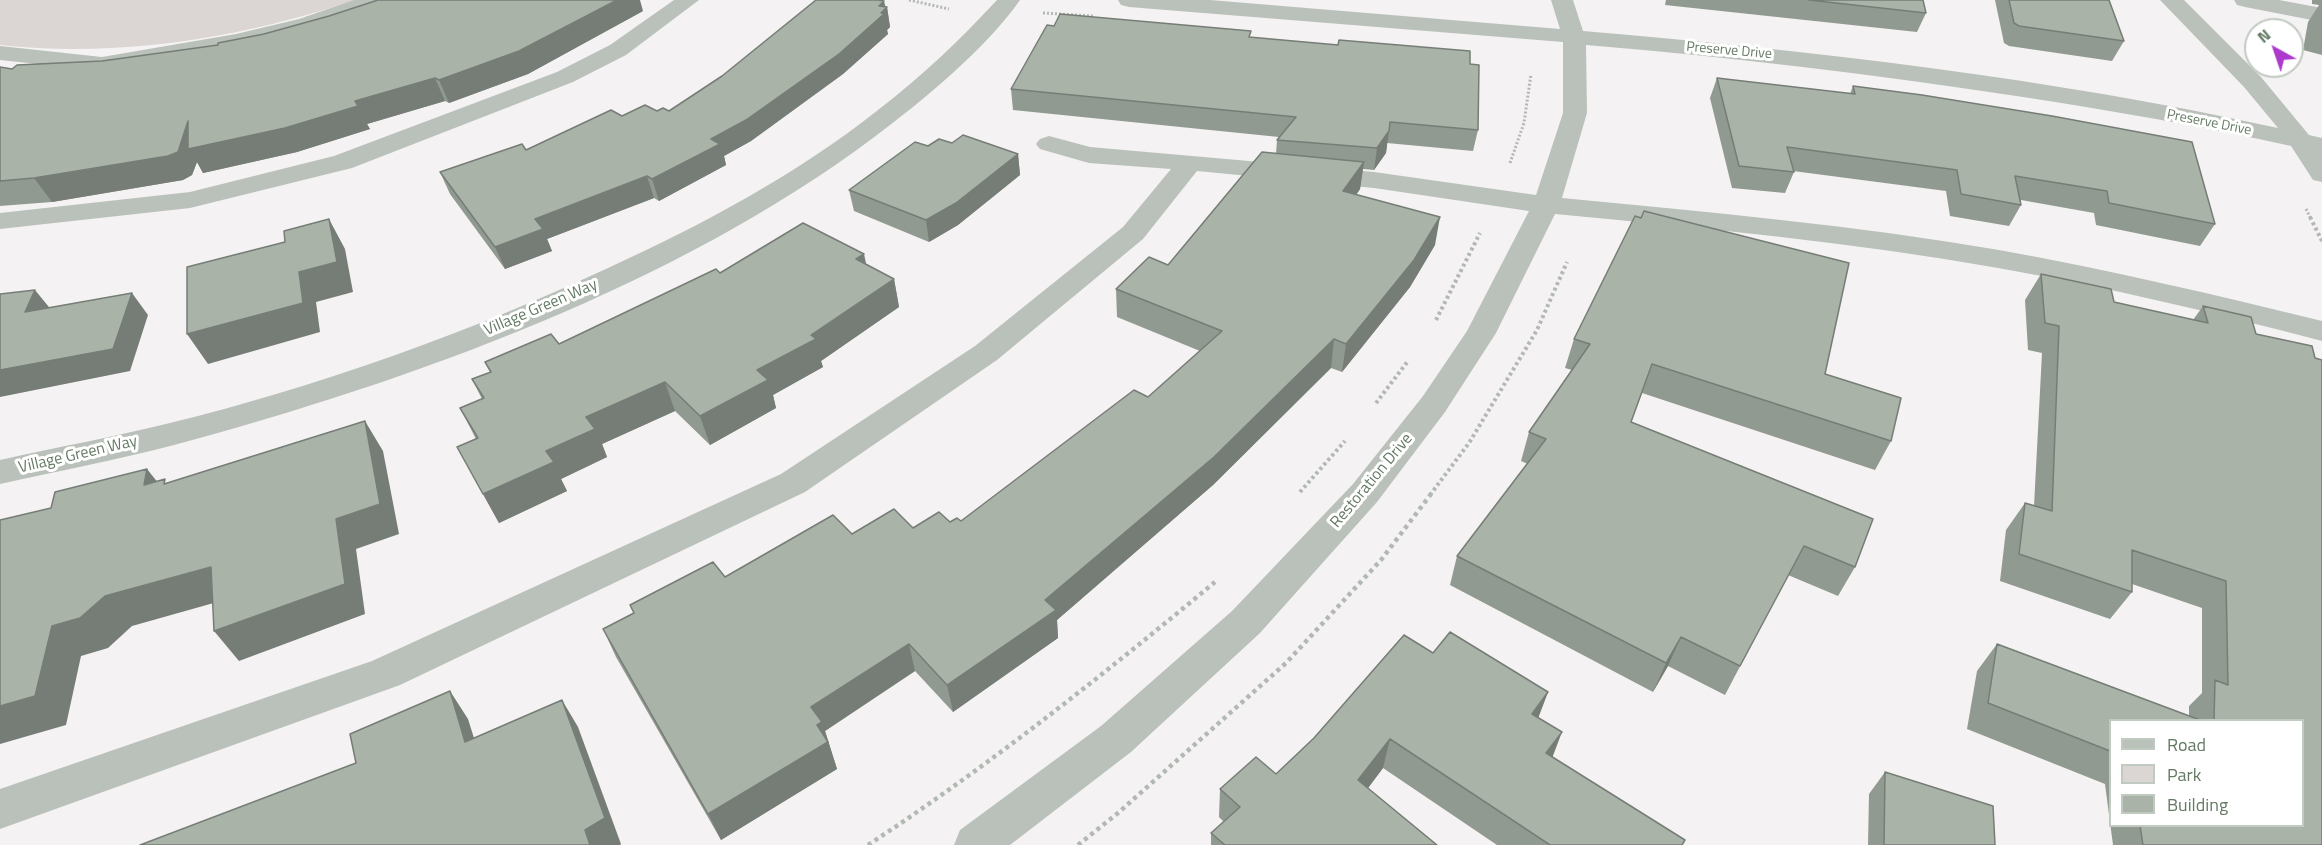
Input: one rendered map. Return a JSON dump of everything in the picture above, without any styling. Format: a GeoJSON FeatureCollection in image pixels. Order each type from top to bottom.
{"type":"FeatureCollection","features":[{"type":"Feature","properties":{"kind":"street"},"geometry":{"type":"LineString","coordinates":[[0,53],[102,64],[236,41],[306,24],[375,0]]}},
{"type":"Feature","properties":{"kind":"street"},"geometry":{"type":"LineString","coordinates":[[0,221],[190,200],[343,162],[565,77],[618,50],[688,0]]}},
{"type":"Feature","properties":{"kind":"street","name":"Village Green Way"},"geometry":{"type":"LineString","coordinates":[[0,472],[171,434],[319,392],[462,341],[596,285],[718,225],[795,182],[860,138],[919,91],[1009,0]]}},
{"type":"Feature","properties":{"kind":"street","name":"Preserve Drive"},"geometry":{"type":"LineString","coordinates":[[1129,0],[1771,55],[1938,76],[2114,105],[2312,144]]}},
{"type":"Feature","properties":{"kind":"street","name":"Restoration Drive"},"geometry":{"type":"LineString","coordinates":[[976,845],[1116,739],[1246,622],[1365,493],[1434,404],[1481,333],[1546,205],[1575,113],[1574,37],[1562,0]]}},
{"type":"Feature","properties":{"kind":"street"},"geometry":{"type":"LineString","coordinates":[[2171,0],[2220,47],[2312,144],[2322,174]]}},
{"type":"Feature","properties":{"kind":"street"},"geometry":{"type":"LineString","coordinates":[[2245,0],[2322,15]]}},
{"type":"Feature","properties":{"kind":"street"},"geometry":{"type":"LineString","coordinates":[[1049,144],[1089,155],[1374,180],[1546,205],[1736,223],[1998,259],[2175,294],[2322,331]]}},
{"type":"Feature","properties":{"kind":"street"},"geometry":{"type":"LineString","coordinates":[[0,809],[386,673],[793,483],[986,353],[1133,233],[1190,163]]}},
{"type":"Feature","properties":{"kind":"path"},"geometry":{"type":"LineString","coordinates":[[950,9],[955,18]]}},
{"type":"Feature","properties":{"kind":"path"},"geometry":{"type":"LineString","coordinates":[[1435,321],[1499,198],[1524,123],[1531,70]]}},
{"type":"Feature","properties":{"kind":"path"},"geometry":{"type":"LineString","coordinates":[[1369,412],[1409,358]]}},
{"type":"Feature","properties":{"kind":"path"},"geometry":{"type":"LineString","coordinates":[[1298,495],[1348,438]]}},
{"type":"Feature","properties":{"kind":"path"},"geometry":{"type":"LineString","coordinates":[[868,845],[950,791],[1087,688],[1221,576]]}},
{"type":"Feature","properties":{"kind":"green space"},"geometry":{"type":"Polygon","coordinates":[[[0,0],[355,0],[269,25],[224,34],[180,42],[90,49],[0,45],[0,0]]]}},
{"type":"Feature","properties":{"kind":"building"},"geometry":{"type":"Polygon","coordinates":[[[378,0],[617,0],[519,51],[439,80],[435,78],[355,101],[358,106],[285,128],[188,149],[188,121],[178,152],[168,156],[34,178],[0,181],[0,67],[12,69],[17,65],[102,61],[218,45],[218,43],[264,34],[329,16],[378,0]]]}},
{"type":"Feature","properties":{"kind":"building"},"geometry":{"type":"Polygon","coordinates":[[[816,0],[878,0],[884,1],[879,6],[887,7],[881,13],[884,14],[839,54],[746,120],[711,139],[720,144],[652,179],[647,176],[535,219],[543,229],[495,247],[440,172],[522,144],[526,150],[611,110],[622,116],[645,105],[657,111],[663,108],[669,111],[722,76],[816,0]]]}},
{"type":"Feature","properties":{"kind":"building"},"geometry":{"type":"Polygon","coordinates":[[[1809,0],[1923,0],[1926,13],[1809,0]]]}},
{"type":"Feature","properties":{"kind":"building"},"geometry":{"type":"Polygon","coordinates":[[[2009,0],[2109,0],[2124,41],[2019,26],[2014,23],[2009,0]]]}},
{"type":"Feature","properties":{"kind":"building"},"geometry":{"type":"Polygon","coordinates":[[[1060,14],[1251,31],[1249,37],[1338,45],[1339,40],[1470,51],[1470,64],[1479,65],[1478,130],[1390,122],[1389,131],[1377,148],[1277,140],[1296,117],[1011,89],[1047,25],[1054,26],[1060,14]]]}},
{"type":"Feature","properties":{"kind":"building"},"geometry":{"type":"Polygon","coordinates":[[[1717,78],[1855,94],[1853,86],[1922,95],[2192,142],[2215,224],[2109,203],[2107,191],[2015,176],[2021,205],[1961,194],[1957,170],[1787,147],[1794,172],[1739,166],[1717,78]]]}},
{"type":"Feature","properties":{"kind":"building"},"geometry":{"type":"Polygon","coordinates":[[[963,135],[1018,154],[956,203],[926,220],[849,190],[915,142],[928,146],[939,139],[952,143],[963,135]]]}},
{"type":"Feature","properties":{"kind":"building"},"geometry":{"type":"Polygon","coordinates":[[[1262,152],[1364,162],[1343,191],[1440,217],[1414,260],[1346,344],[1334,339],[1214,457],[1045,600],[1056,610],[947,685],[909,644],[811,707],[822,722],[817,725],[828,742],[708,814],[603,629],[634,613],[630,605],[713,562],[725,577],[833,515],[852,534],[894,509],[913,528],[939,512],[950,522],[957,518],[961,521],[1134,390],[1148,397],[1222,331],[1116,289],[1149,257],[1168,265],[1262,152]]]}},
{"type":"Feature","properties":{"kind":"building"},"geometry":{"type":"Polygon","coordinates":[[[1644,211],[1849,263],[1825,374],[1901,398],[1891,441],[1652,364],[1631,422],[1873,519],[1855,567],[1804,546],[1740,666],[1681,637],[1666,663],[1457,556],[1546,439],[1529,432],[1590,344],[1574,339],[1635,216],[1641,218],[1644,211]]]}},
{"type":"Feature","properties":{"kind":"building"},"geometry":{"type":"Polygon","coordinates":[[[329,219],[337,262],[299,272],[303,303],[187,334],[187,267],[285,242],[284,231],[329,219]]]}},
{"type":"Feature","properties":{"kind":"building"},"geometry":{"type":"Polygon","coordinates":[[[803,223],[864,254],[856,259],[894,279],[811,335],[816,339],[757,370],[768,380],[700,416],[665,382],[586,417],[595,429],[546,451],[554,462],[483,494],[457,447],[478,438],[460,408],[484,398],[472,379],[491,372],[485,362],[551,334],[559,344],[716,269],[720,273],[803,223]]]}},
{"type":"Feature","properties":{"kind":"building"},"geometry":{"type":"Polygon","coordinates":[[[2041,274],[2111,289],[2114,302],[2208,323],[2203,306],[2251,317],[2256,334],[2312,346],[2315,358],[2322,360],[2322,845],[2143,845],[2140,827],[2304,827],[2304,719],[2214,719],[2215,680],[2228,685],[2226,581],[2132,550],[2132,592],[2019,554],[2025,503],[2052,511],[2059,326],[2045,323],[2041,274]]]}},
{"type":"Feature","properties":{"kind":"building"},"geometry":{"type":"Polygon","coordinates":[[[35,290],[25,312],[132,293],[113,349],[0,370],[0,294],[35,290]]]}},
{"type":"Feature","properties":{"kind":"building"},"geometry":{"type":"Polygon","coordinates":[[[365,421],[380,504],[336,519],[345,584],[214,631],[211,567],[105,596],[80,618],[52,626],[35,696],[0,706],[0,520],[51,508],[55,492],[147,469],[144,485],[165,479],[164,484],[365,421]]]}},
{"type":"Feature","properties":{"kind":"building"},"geometry":{"type":"Polygon","coordinates":[[[1450,632],[1548,692],[1532,714],[1562,732],[1546,753],[1685,840],[1682,845],[1550,845],[1390,739],[1358,780],[1437,845],[1225,845],[1211,833],[1240,807],[1220,789],[1256,757],[1276,774],[1314,738],[1404,635],[1433,653],[1450,632]]]}},
{"type":"Feature","properties":{"kind":"building"},"geometry":{"type":"Polygon","coordinates":[[[1997,644],[2197,719],[2109,719],[2109,751],[1988,703],[1997,644]]]}},
{"type":"Feature","properties":{"kind":"building"},"geometry":{"type":"Polygon","coordinates":[[[450,691],[465,742],[562,700],[605,818],[585,830],[590,845],[140,845],[356,763],[350,734],[450,691]]]}},
{"type":"Feature","properties":{"kind":"building"},"geometry":{"type":"Polygon","coordinates":[[[1885,772],[1993,806],[1995,845],[1884,845],[1885,772]]]}}]}
